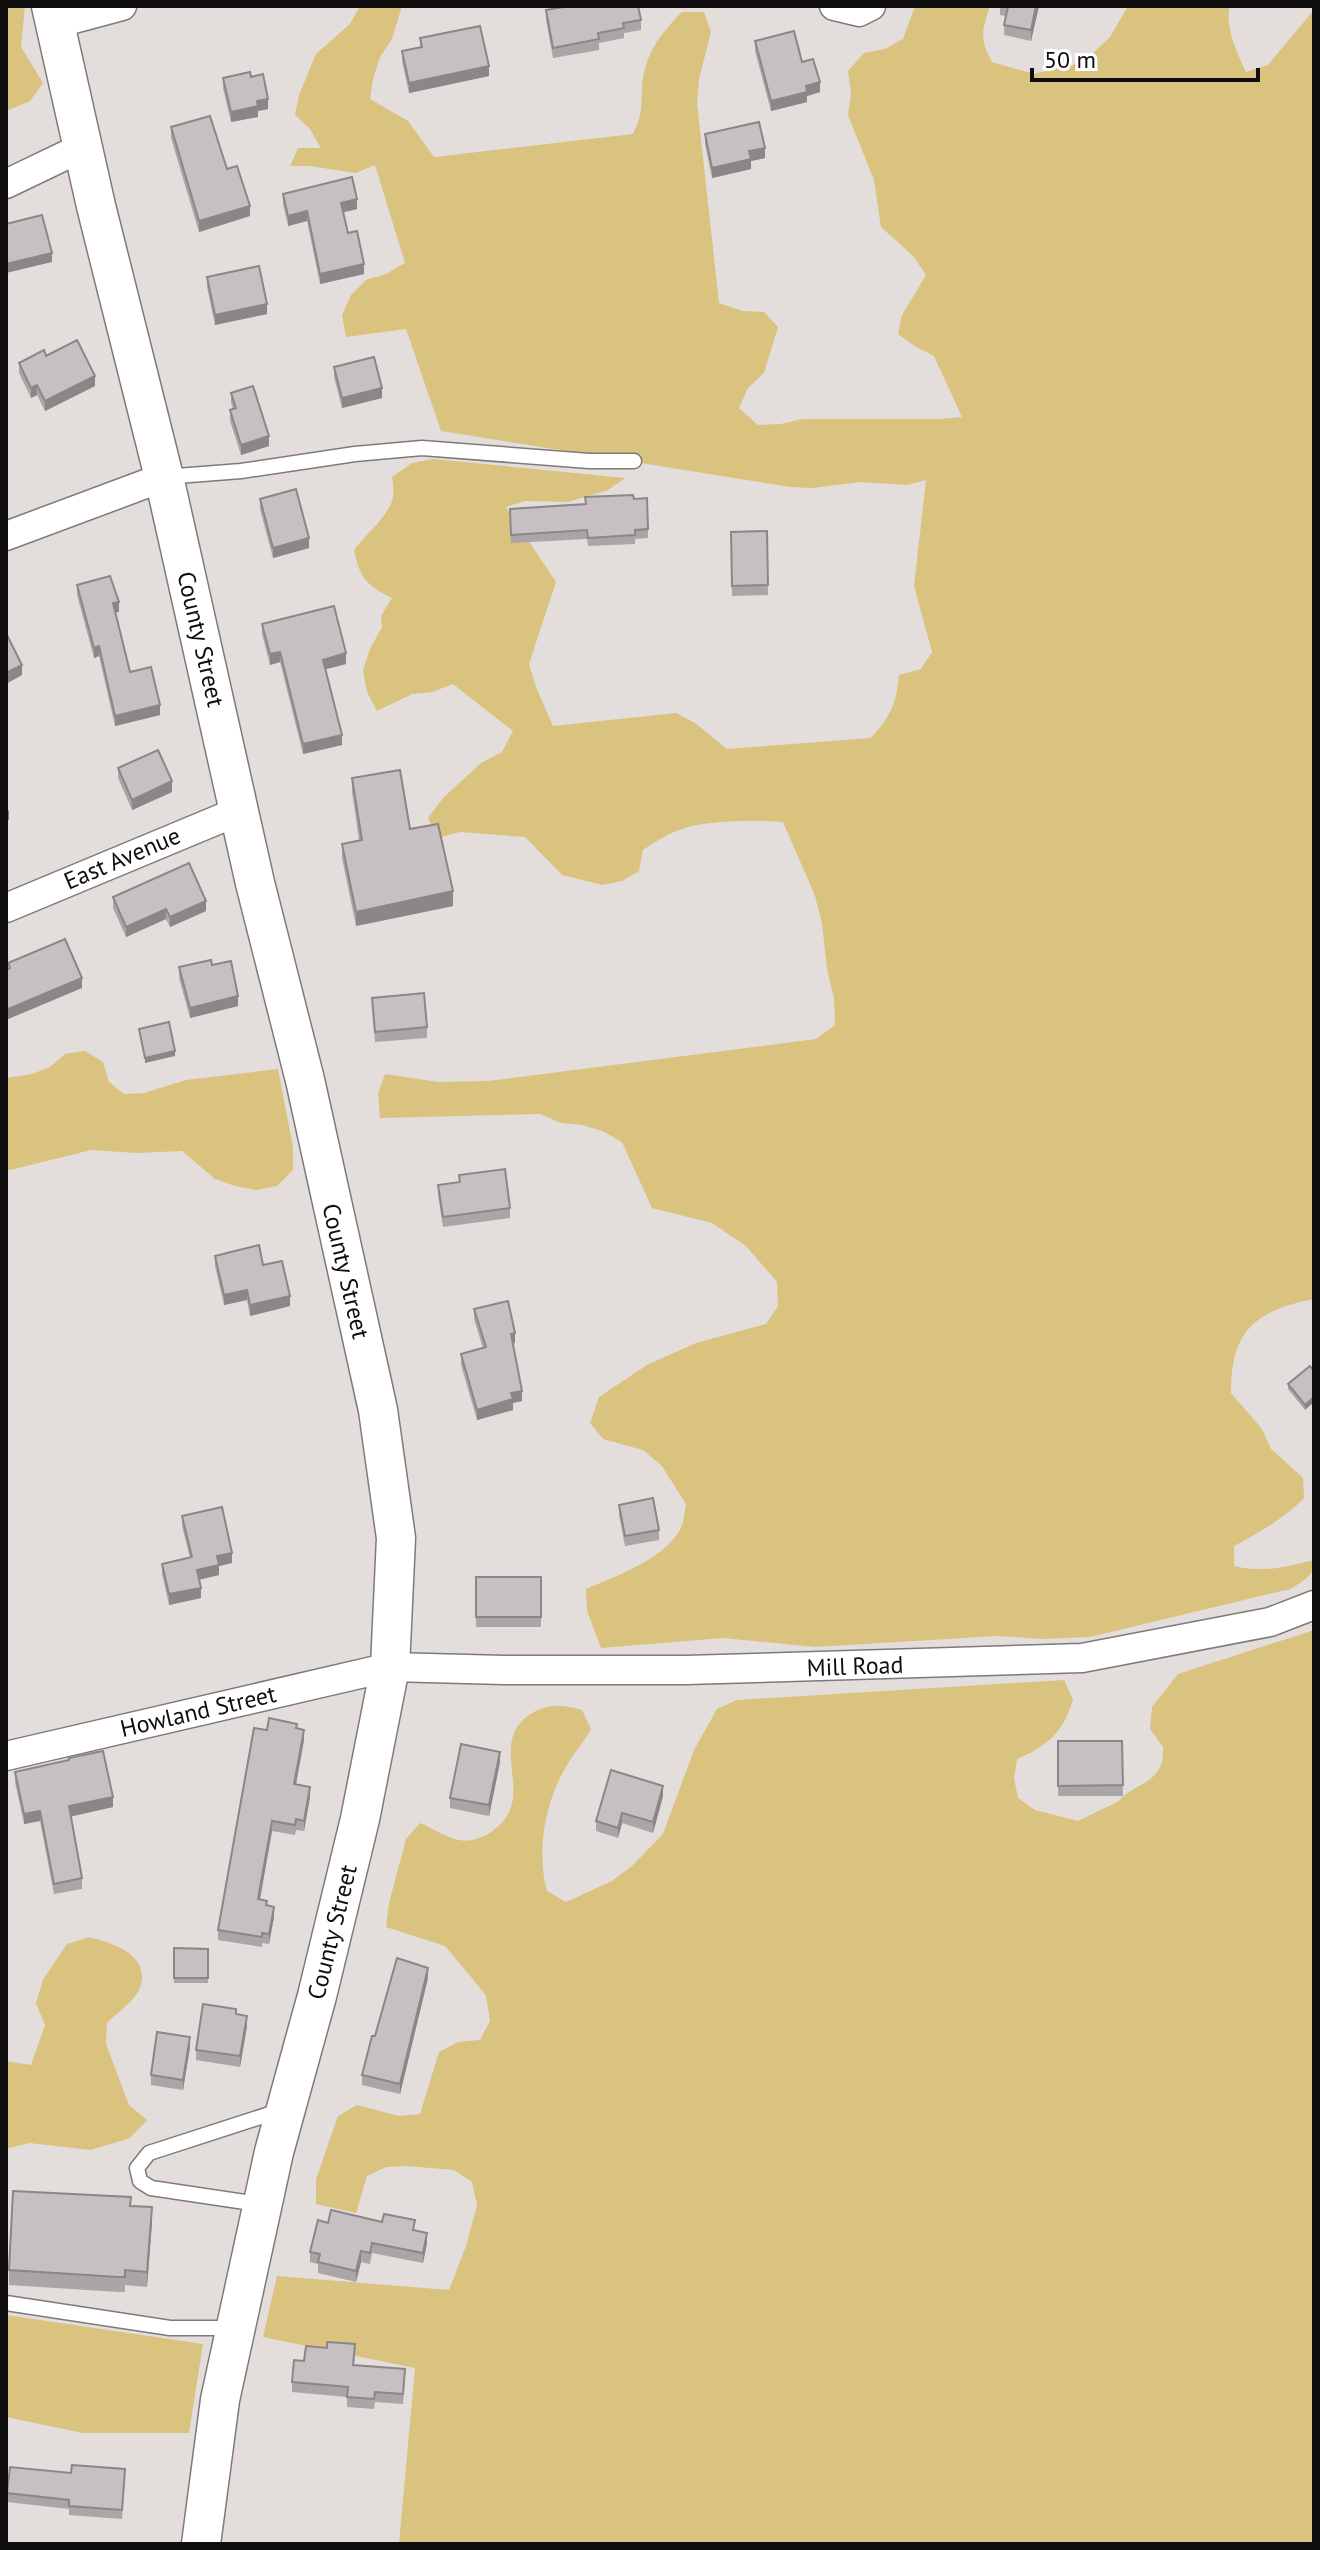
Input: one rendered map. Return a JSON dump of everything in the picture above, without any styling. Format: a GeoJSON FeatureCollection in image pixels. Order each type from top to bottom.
{"type":"FeatureCollection","features":[{"type":"Feature","properties":{"kind":"street"},"geometry":{"type":"LineString","coordinates":[[53,15],[122,6]]}},
{"type":"Feature","properties":{"kind":"street"},"geometry":{"type":"LineString","coordinates":[[834,6],[859,12],[871,6]]}},
{"type":"Feature","properties":{"kind":"street","name":"County Street"},"geometry":{"type":"LineString","coordinates":[[53,15],[305,1080],[378,1410],[396,1538],[390,1667],[360,1819],[286,2109],[220,2400],[201,2544]]}},
{"type":"Feature","properties":{"kind":"street"},"geometry":{"type":"LineString","coordinates":[[6,184],[83,147]]}},
{"type":"Feature","properties":{"kind":"street"},"geometry":{"type":"LineString","coordinates":[[6,536],[164,477]]}},
{"type":"Feature","properties":{"kind":"street","name":"East Avenue"},"geometry":{"type":"LineString","coordinates":[[6,908],[239,811]]}},
{"type":"Feature","properties":{"kind":"street","name":"Mill Road"},"geometry":{"type":"LineString","coordinates":[[390,1667],[675,1670],[1082,1658],[1270,1622],[1314,1605]]}},
{"type":"Feature","properties":{"kind":"street","name":"Howland Street"},"geometry":{"type":"LineString","coordinates":[[6,1756],[390,1667]]}},
{"type":"Feature","properties":{"kind":"lane"},"geometry":{"type":"LineString","coordinates":[[164,477],[241,471],[355,454],[422,448],[574,460],[634,461]]}},
{"type":"Feature","properties":{"kind":"lane"},"geometry":{"type":"LineString","coordinates":[[263,2205],[151,2188],[140,2181],[137,2168],[149,2153],[286,2109]]}},
{"type":"Feature","properties":{"kind":"lane"},"geometry":{"type":"LineString","coordinates":[[6,2303],[170,2328],[236,2328]]}},
{"type":"Feature","properties":{"kind":"shaded area"},"geometry":{"type":"Polygon","coordinates":[[[6,6],[25,6],[21,47],[43,83],[30,101],[9,110],[6,108],[6,6]]]}},
{"type":"Feature","properties":{"kind":"shaded area"},"geometry":{"type":"Polygon","coordinates":[[[360,6],[402,6],[392,39],[380,57],[370,99],[408,121],[434,157],[633,134],[640,112],[645,67],[654,47],[682,12],[704,12],[711,32],[699,79],[697,103],[719,303],[742,311],[764,312],[778,327],[764,373],[748,388],[739,408],[758,425],[802,419],[962,417],[934,356],[898,334],[902,315],[926,275],[913,256],[881,227],[874,180],[848,115],[851,94],[848,71],[864,53],[885,49],[903,39],[915,6],[990,6],[983,34],[992,62],[1034,74],[1073,65],[1092,54],[1110,37],[1128,6],[1230,6],[1230,31],[1246,72],[1268,65],[1314,10],[1314,1299],[1276,1310],[1250,1327],[1236,1353],[1231,1393],[1262,1429],[1271,1449],[1303,1478],[1304,1498],[1271,1525],[1234,1546],[1234,1566],[1265,1569],[1314,1560],[1310,1575],[1290,1589],[1090,1637],[1043,1639],[997,1636],[815,1647],[723,1638],[601,1648],[587,1611],[586,1589],[641,1564],[667,1546],[683,1523],[686,1504],[662,1466],[643,1450],[603,1439],[590,1423],[599,1397],[647,1365],[696,1343],[766,1324],[778,1306],[777,1282],[746,1246],[712,1223],[652,1208],[622,1142],[602,1131],[561,1123],[540,1114],[380,1118],[378,1094],[385,1074],[438,1082],[488,1081],[816,1039],[835,1025],[834,998],[822,923],[815,896],[783,822],[717,822],[682,829],[643,850],[639,871],[622,881],[602,885],[562,875],[525,837],[460,832],[438,838],[428,818],[443,798],[481,763],[502,752],[513,731],[453,684],[432,692],[412,694],[377,711],[367,692],[363,670],[382,627],[381,616],[392,598],[366,580],[354,550],[391,504],[392,477],[412,463],[433,459],[625,478],[608,490],[568,502],[525,501],[506,507],[556,582],[529,664],[553,726],[676,713],[695,723],[727,749],[871,738],[891,709],[899,675],[921,669],[932,652],[914,586],[926,480],[907,485],[861,482],[812,488],[790,487],[441,431],[406,329],[346,337],[342,315],[351,295],[366,280],[386,274],[405,263],[375,165],[356,173],[290,166],[298,148],[321,148],[310,129],[295,115],[299,95],[316,54],[350,24],[360,6]]]}},
{"type":"Feature","properties":{"kind":"shaded area"},"geometry":{"type":"Polygon","coordinates":[[[85,1051],[103,1062],[109,1082],[124,1094],[144,1093],[186,1080],[278,1069],[293,1147],[293,1170],[277,1186],[256,1190],[215,1179],[182,1151],[137,1153],[91,1150],[6,1171],[6,1078],[32,1074],[50,1067],[65,1054],[85,1051]]]}},
{"type":"Feature","properties":{"kind":"shaded area"},"geometry":{"type":"Polygon","coordinates":[[[1314,1630],[1314,2544],[399,2544],[415,2368],[263,2337],[277,2276],[449,2290],[477,2205],[472,2182],[454,2170],[386,2167],[367,2176],[356,2213],[316,2204],[316,2179],[338,2116],[357,2105],[399,2116],[420,2114],[439,2052],[458,2042],[480,2040],[490,2021],[486,1996],[445,1946],[386,1927],[406,1839],[420,1823],[463,1841],[491,1832],[505,1819],[513,1800],[511,1749],[518,1725],[536,1711],[561,1706],[582,1710],[591,1729],[559,1779],[545,1826],[542,1860],[547,1891],[566,1902],[612,1881],[632,1866],[663,1834],[694,1750],[717,1709],[737,1700],[1064,1680],[1073,1700],[1064,1721],[1046,1743],[1017,1759],[1014,1778],[1018,1798],[1035,1810],[1078,1821],[1119,1801],[1157,1773],[1162,1763],[1163,1747],[1150,1729],[1152,1707],[1178,1674],[1314,1630]]]}},
{"type":"Feature","properties":{"kind":"shaded area"},"geometry":{"type":"Polygon","coordinates":[[[89,1937],[119,1947],[129,1953],[141,1968],[142,1978],[137,1994],[107,2023],[106,2044],[129,2105],[147,2120],[130,2138],[91,2150],[29,2143],[6,2149],[6,2061],[31,2065],[45,2025],[36,2003],[43,1980],[67,1944],[89,1937]]]}},
{"type":"Feature","properties":{"kind":"shaded area"},"geometry":{"type":"Polygon","coordinates":[[[6,2315],[203,2344],[189,2433],[83,2433],[6,2417],[6,2315]]]}},
{"type":"Feature","properties":{"kind":"building"},"geometry":{"type":"Polygon","coordinates":[[[569,6],[638,6],[641,20],[623,23],[624,28],[598,33],[599,39],[553,48],[546,10],[569,6]]]}},
{"type":"Feature","properties":{"kind":"building"},"geometry":{"type":"Polygon","coordinates":[[[1005,6],[1036,6],[1031,30],[1004,25],[1008,7],[1005,6]]]}},
{"type":"Feature","properties":{"kind":"building"},"geometry":{"type":"Polygon","coordinates":[[[480,26],[489,66],[409,83],[402,51],[422,47],[420,38],[480,26]]]}},
{"type":"Feature","properties":{"kind":"building"},"geometry":{"type":"Polygon","coordinates":[[[794,31],[802,62],[813,59],[820,82],[806,86],[807,92],[771,101],[755,41],[794,31]]]}},
{"type":"Feature","properties":{"kind":"building"},"geometry":{"type":"Polygon","coordinates":[[[250,72],[251,77],[263,74],[268,99],[257,101],[258,106],[231,112],[223,78],[250,72]]]}},
{"type":"Feature","properties":{"kind":"building"},"geometry":{"type":"Polygon","coordinates":[[[210,116],[227,169],[237,166],[250,206],[199,221],[171,127],[210,116]]]}},
{"type":"Feature","properties":{"kind":"building"},"geometry":{"type":"Polygon","coordinates":[[[759,122],[765,148],[749,151],[751,159],[712,168],[705,134],[759,122]]]}},
{"type":"Feature","properties":{"kind":"building"},"geometry":{"type":"Polygon","coordinates":[[[352,177],[357,199],[341,203],[348,233],[357,231],[364,264],[320,274],[307,211],[288,216],[283,194],[352,177]]]}},
{"type":"Feature","properties":{"kind":"building"},"geometry":{"type":"Polygon","coordinates":[[[42,215],[52,253],[6,264],[6,224],[42,215]]]}},
{"type":"Feature","properties":{"kind":"building"},"geometry":{"type":"Polygon","coordinates":[[[259,266],[267,304],[215,315],[207,277],[259,266]]]}},
{"type":"Feature","properties":{"kind":"building"},"geometry":{"type":"Polygon","coordinates":[[[77,340],[95,376],[45,401],[37,385],[31,388],[19,363],[44,350],[46,356],[77,340]]]}},
{"type":"Feature","properties":{"kind":"building"},"geometry":{"type":"Polygon","coordinates":[[[374,357],[382,388],[342,398],[334,367],[374,357]]]}},
{"type":"Feature","properties":{"kind":"building"},"geometry":{"type":"Polygon","coordinates":[[[253,386],[269,436],[241,445],[230,410],[236,408],[231,393],[253,386]]]}},
{"type":"Feature","properties":{"kind":"building"},"geometry":{"type":"Polygon","coordinates":[[[296,489],[309,538],[273,548],[260,499],[296,489]]]}},
{"type":"Feature","properties":{"kind":"building"},"geometry":{"type":"Polygon","coordinates":[[[633,495],[634,499],[647,498],[648,529],[635,530],[635,535],[588,538],[587,530],[511,535],[510,509],[586,504],[585,497],[633,495]]]}},
{"type":"Feature","properties":{"kind":"building"},"geometry":{"type":"Polygon","coordinates":[[[767,531],[768,585],[732,586],[731,532],[767,531]]]}},
{"type":"Feature","properties":{"kind":"building"},"geometry":{"type":"Polygon","coordinates":[[[110,576],[119,602],[113,603],[130,672],[151,667],[160,705],[115,716],[99,646],[94,648],[77,585],[110,576]]]}},
{"type":"Feature","properties":{"kind":"building"},"geometry":{"type":"Polygon","coordinates":[[[334,606],[346,653],[323,660],[342,735],[303,744],[280,652],[270,654],[262,624],[334,606]]]}},
{"type":"Feature","properties":{"kind":"building"},"geometry":{"type":"Polygon","coordinates":[[[6,633],[22,665],[6,673],[6,633]]]}},
{"type":"Feature","properties":{"kind":"building"},"geometry":{"type":"Polygon","coordinates":[[[158,750],[172,781],[132,800],[118,768],[158,750]]]}},
{"type":"Feature","properties":{"kind":"building"},"geometry":{"type":"Polygon","coordinates":[[[400,770],[410,829],[438,824],[453,891],[356,912],[342,844],[362,840],[352,778],[400,770]]]}},
{"type":"Feature","properties":{"kind":"building"},"geometry":{"type":"Polygon","coordinates":[[[189,863],[206,901],[170,917],[166,909],[126,927],[113,897],[189,863]]]}},
{"type":"Feature","properties":{"kind":"building"},"geometry":{"type":"Polygon","coordinates":[[[65,939],[82,978],[6,1010],[8,963],[65,939]]]}},
{"type":"Feature","properties":{"kind":"building"},"geometry":{"type":"Polygon","coordinates":[[[211,960],[212,965],[231,961],[238,996],[190,1008],[179,967],[211,960]]]}},
{"type":"Feature","properties":{"kind":"building"},"geometry":{"type":"Polygon","coordinates":[[[424,993],[427,1027],[375,1032],[372,998],[424,993]]]}},
{"type":"Feature","properties":{"kind":"building"},"geometry":{"type":"Polygon","coordinates":[[[169,1022],[175,1051],[145,1058],[139,1029],[169,1022]]]}},
{"type":"Feature","properties":{"kind":"building"},"geometry":{"type":"Polygon","coordinates":[[[505,1169],[510,1208],[443,1217],[438,1185],[460,1182],[459,1175],[505,1169]]]}},
{"type":"Feature","properties":{"kind":"building"},"geometry":{"type":"Polygon","coordinates":[[[259,1245],[263,1265],[282,1261],[290,1296],[250,1305],[247,1290],[224,1295],[215,1256],[259,1245]]]}},
{"type":"Feature","properties":{"kind":"building"},"geometry":{"type":"Polygon","coordinates":[[[508,1301],[522,1391],[511,1393],[513,1399],[477,1410],[461,1354],[486,1347],[474,1309],[508,1301]]]}},
{"type":"Feature","properties":{"kind":"building"},"geometry":{"type":"Polygon","coordinates":[[[1310,1366],[1314,1371],[1314,1397],[1305,1405],[1288,1384],[1310,1366]]]}},
{"type":"Feature","properties":{"kind":"building"},"geometry":{"type":"Polygon","coordinates":[[[653,1498],[659,1530],[625,1536],[619,1505],[653,1498]]]}},
{"type":"Feature","properties":{"kind":"building"},"geometry":{"type":"Polygon","coordinates":[[[222,1507],[232,1553],[217,1556],[219,1565],[197,1570],[201,1588],[169,1594],[162,1564],[192,1557],[182,1516],[222,1507]]]}},
{"type":"Feature","properties":{"kind":"building"},"geometry":{"type":"Polygon","coordinates":[[[476,1577],[541,1577],[541,1617],[476,1617],[476,1577]]]}},
{"type":"Feature","properties":{"kind":"building"},"geometry":{"type":"Polygon","coordinates":[[[269,1718],[297,1724],[296,1728],[304,1730],[294,1784],[310,1787],[304,1821],[296,1819],[295,1825],[272,1821],[258,1899],[274,1907],[269,1934],[262,1933],[262,1937],[218,1930],[254,1728],[267,1730],[269,1718]]]}},
{"type":"Feature","properties":{"kind":"building"},"geometry":{"type":"Polygon","coordinates":[[[1058,1741],[1122,1741],[1123,1785],[1058,1786],[1058,1741]]]}},
{"type":"Feature","properties":{"kind":"building"},"geometry":{"type":"Polygon","coordinates":[[[461,1744],[500,1752],[489,1805],[450,1798],[461,1744]]]}},
{"type":"Feature","properties":{"kind":"building"},"geometry":{"type":"Polygon","coordinates":[[[103,1751],[113,1797],[69,1806],[82,1878],[54,1884],[40,1811],[24,1814],[15,1772],[103,1751]]]}},
{"type":"Feature","properties":{"kind":"building"},"geometry":{"type":"Polygon","coordinates":[[[611,1770],[663,1786],[653,1822],[622,1813],[618,1828],[596,1821],[611,1770]]]}},
{"type":"Feature","properties":{"kind":"building"},"geometry":{"type":"Polygon","coordinates":[[[174,1948],[208,1949],[208,1978],[174,1978],[174,1948]]]}},
{"type":"Feature","properties":{"kind":"building"},"geometry":{"type":"Polygon","coordinates":[[[397,1958],[428,1968],[400,2084],[362,2075],[397,1958]]]}},
{"type":"Feature","properties":{"kind":"building"},"geometry":{"type":"Polygon","coordinates":[[[203,2004],[236,2009],[236,2014],[247,2016],[240,2056],[196,2050],[203,2004]]]}},
{"type":"Feature","properties":{"kind":"building"},"geometry":{"type":"Polygon","coordinates":[[[157,2032],[190,2037],[183,2080],[151,2075],[157,2032]]]}},
{"type":"Feature","properties":{"kind":"building"},"geometry":{"type":"Polygon","coordinates":[[[13,2191],[131,2197],[130,2206],[152,2207],[147,2272],[125,2270],[125,2277],[118,2277],[9,2270],[13,2191]]]}},
{"type":"Feature","properties":{"kind":"building"},"geometry":{"type":"Polygon","coordinates":[[[331,2210],[382,2222],[384,2214],[415,2220],[413,2230],[427,2233],[423,2253],[372,2243],[370,2253],[361,2251],[356,2271],[318,2262],[320,2254],[310,2252],[318,2220],[328,2223],[331,2210]]]}},
{"type":"Feature","properties":{"kind":"building"},"geometry":{"type":"Polygon","coordinates":[[[327,2342],[355,2344],[353,2365],[405,2369],[403,2394],[375,2392],[374,2399],[347,2397],[348,2387],[292,2382],[294,2360],[304,2361],[306,2346],[327,2348],[327,2342]]]}},
{"type":"Feature","properties":{"kind":"building"},"geometry":{"type":"Polygon","coordinates":[[[72,2465],[125,2469],[122,2510],[69,2506],[69,2500],[7,2493],[10,2467],[71,2473],[72,2465]]]}}]}
